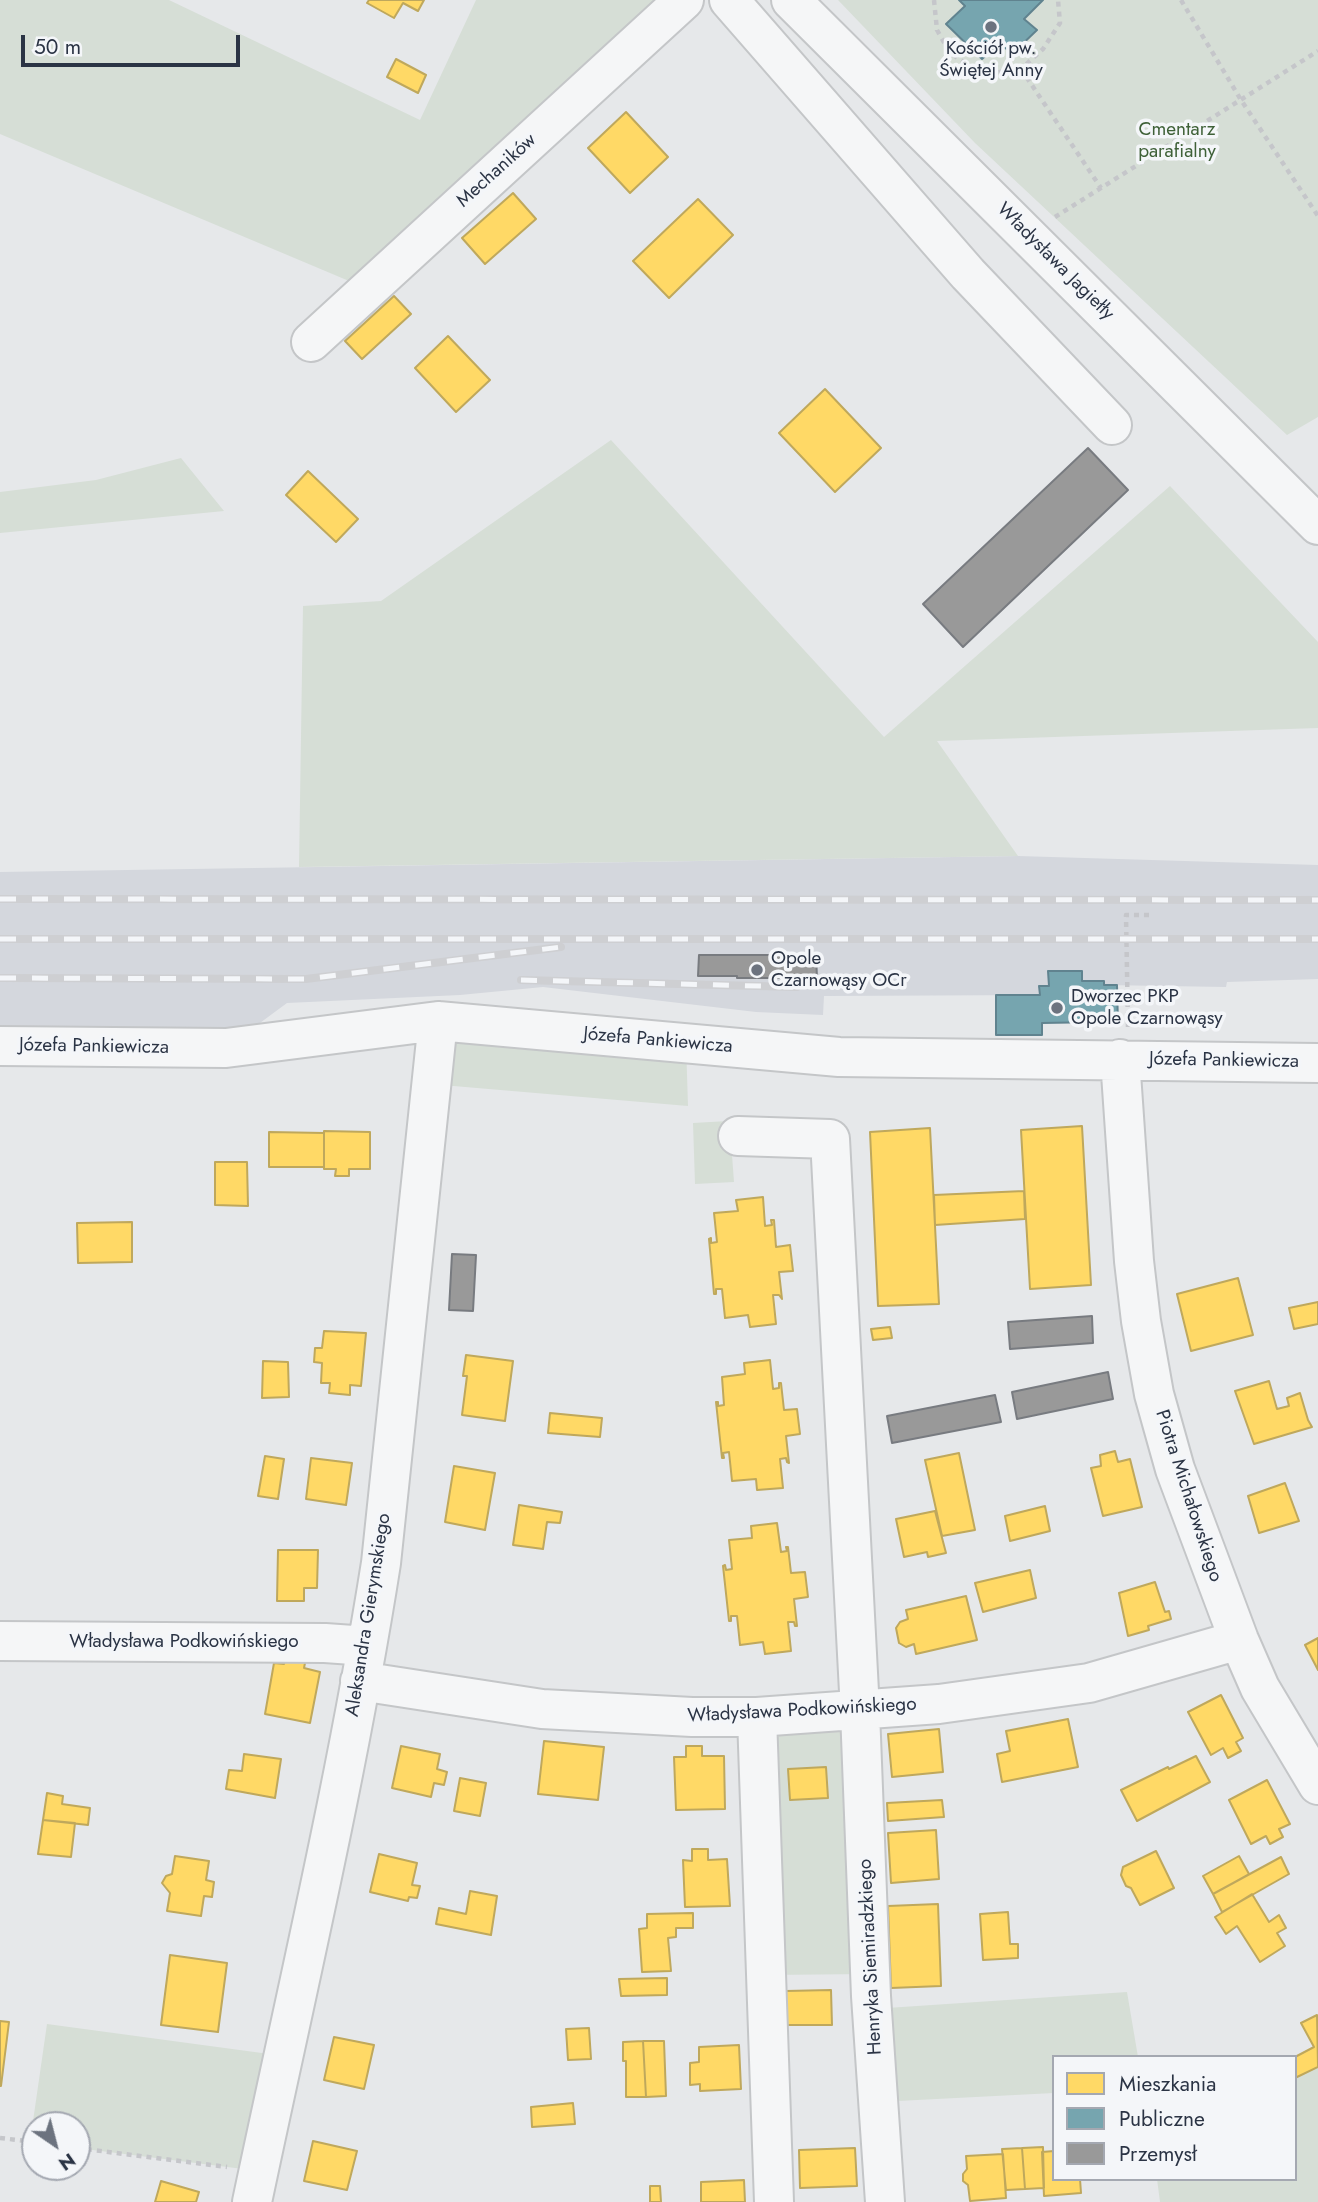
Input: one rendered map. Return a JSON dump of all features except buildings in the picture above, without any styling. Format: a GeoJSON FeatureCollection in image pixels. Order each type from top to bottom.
{"type":"FeatureCollection","features":[{"type":"Feature","properties":{"kind":"street","name":"Mechaników"},"geometry":{"type":"LineString","coordinates":[[311,342],[684,0]]}},
{"type":"Feature","properties":{"kind":"street"},"geometry":{"type":"LineString","coordinates":[[729,0],[968,274],[1112,425]]}},
{"type":"Feature","properties":{"kind":"street","name":"Władysława Jagiełły"},"geometry":{"type":"LineString","coordinates":[[791,0],[1318,525]]}},
{"type":"Feature","properties":{"kind":"street","name":"Józefa Pankiewicza"},"geometry":{"type":"LineString","coordinates":[[0,1046],[226,1048],[438,1021],[839,1057],[1318,1063]]}},
{"type":"Feature","properties":{"kind":"street","name":"Aleksandra Gierymskiego"},"geometry":{"type":"LineString","coordinates":[[256,2187],[325,1870],[383,1546],[438,1021]]}},
{"type":"Feature","properties":{"kind":"street","name":"Piotra Michałowskiego"},"geometry":{"type":"LineString","coordinates":[[1120,1059],[1134,1261],[1154,1394],[1175,1469],[1239,1640],[1260,1688],[1318,1784]]}},
{"type":"Feature","properties":{"kind":"street","name":"Henryka Siemiradzkiego"},"geometry":{"type":"LineString","coordinates":[[738,1136],[830,1139],[860,1711],[871,1996],[885,2202]]}},
{"type":"Feature","properties":{"kind":"street","name":"Władysława Podkowińskiego"},"geometry":{"type":"LineString","coordinates":[[0,1641],[325,1643],[364,1663],[542,1709],[650,1716],[757,1717],[860,1711],[1089,1684],[1239,1640]]}},
{"type":"Feature","properties":{"kind":"street"},"geometry":{"type":"LineString","coordinates":[[757,1717],[774,2202]]}},
{"type":"Feature","properties":{"kind":"path"},"geometry":{"type":"LineString","coordinates":[[934,0],[937,30],[950,53],[970,66],[992,73],[1021,69],[1043,49],[1060,23],[1058,0]]}},
{"type":"Feature","properties":{"kind":"path"},"geometry":{"type":"LineString","coordinates":[[1181,0],[1241,100],[1318,216]]}},
{"type":"Feature","properties":{"kind":"path"},"geometry":{"type":"LineString","coordinates":[[1047,224],[1318,51]]}},
{"type":"Feature","properties":{"kind":"path"},"geometry":{"type":"LineString","coordinates":[[1021,69],[1101,188]]}},
{"type":"Feature","properties":{"kind":"path"},"geometry":{"type":"LineString","coordinates":[[1120,1059],[1128,1044],[1126,915],[1153,915]]}},
{"type":"Feature","properties":{"kind":"path"},"geometry":{"type":"LineString","coordinates":[[0,2138],[21,2140]]}},
{"type":"Feature","properties":{"kind":"path"},"geometry":{"type":"LineString","coordinates":[[91,2151],[256,2187]]}},
{"type":"Feature","properties":{"kind":"shaded area"},"geometry":{"type":"Polygon","coordinates":[[[1018,856],[1318,865],[1318,979],[1227,982],[1226,987],[1104,985],[1104,981],[1082,981],[1082,971],[1048,972],[1049,986],[1040,986],[1040,995],[824,996],[823,1015],[756,1012],[543,987],[460,995],[287,1003],[226,1048],[0,1046],[0,872],[1018,856]]]}},
{"type":"Feature","properties":{"kind":"green space"},"geometry":{"type":"Polygon","coordinates":[[[0,0],[169,0],[420,120],[476,0],[684,0],[368,289],[0,134],[0,0]]]}},
{"type":"Feature","properties":{"kind":"green space","name":"Cmentarz parafialny"},"geometry":{"type":"Polygon","coordinates":[[[838,0],[1318,0],[1318,417],[1287,435],[975,143],[838,0]]]}},
{"type":"Feature","properties":{"kind":"green space"},"geometry":{"type":"Polygon","coordinates":[[[611,440],[884,737],[1170,486],[1318,642],[1318,728],[937,741],[1018,856],[299,867],[303,606],[381,601],[611,440]]]}},
{"type":"Feature","properties":{"kind":"green space"},"geometry":{"type":"Polygon","coordinates":[[[181,458],[224,511],[0,533],[0,492],[96,480],[181,458]]]}},
{"type":"Feature","properties":{"kind":"green space"},"geometry":{"type":"Polygon","coordinates":[[[438,1021],[686,1043],[688,1106],[430,1084],[438,1021]]]}},
{"type":"Feature","properties":{"kind":"green space"},"geometry":{"type":"Polygon","coordinates":[[[728,1121],[729,1155],[732,1155],[734,1182],[695,1184],[693,1123],[728,1121]]]}},
{"type":"Feature","properties":{"kind":"green space"},"geometry":{"type":"Polygon","coordinates":[[[860,1711],[870,1974],[766,1975],[757,1717],[860,1711]]]}},
{"type":"Feature","properties":{"kind":"green space"},"geometry":{"type":"Polygon","coordinates":[[[1127,1992],[1138,2055],[1052,2055],[1052,2093],[878,2102],[872,2009],[1127,1992]]]}},
{"type":"Feature","properties":{"kind":"green space"},"geometry":{"type":"Polygon","coordinates":[[[47,2024],[284,2056],[259,2171],[91,2150],[91,2111],[34,2111],[47,2024]]]}},
{"type":"Feature","properties":{"kind":"green space"},"geometry":{"type":"Polygon","coordinates":[[[1318,2067],[1318,2202],[1160,2202],[1157,2181],[1297,2181],[1297,2077],[1318,2067]]]}},
{"type":"Feature","properties":{"kind":"railway"},"geometry":{"type":"LineString","coordinates":[[0,899],[1318,900]]}},
{"type":"Feature","properties":{"kind":"railway"},"geometry":{"type":"LineString","coordinates":[[0,939],[1318,939]]}},
{"type":"Feature","properties":{"kind":"railway"},"geometry":{"type":"LineString","coordinates":[[0,978],[306,979],[561,947]]}},
{"type":"Feature","properties":{"kind":"railway"},"geometry":{"type":"LineString","coordinates":[[521,980],[797,987]]}},
{"type":"Feature","properties":{"kind":"place","name":"Kościół pw. Świętej Anny"},"geometry":{"type":"Point","coordinates":[991,27]}},
{"type":"Feature","properties":{"kind":"place","name":"Opole Czarnowąsy OCr"},"geometry":{"type":"Point","coordinates":[757,970]}},
{"type":"Feature","properties":{"kind":"place","name":"Dworzec PKP Opole Czarnowąsy"},"geometry":{"type":"Point","coordinates":[1057,1008]}}]}
